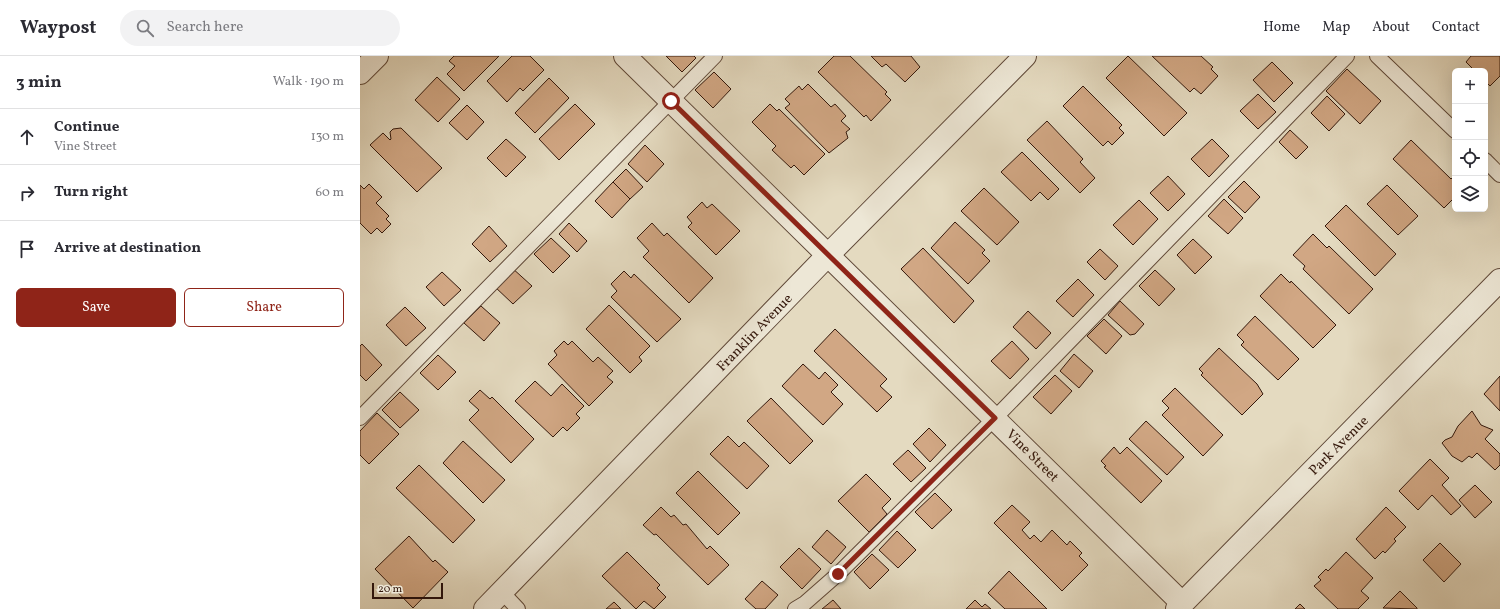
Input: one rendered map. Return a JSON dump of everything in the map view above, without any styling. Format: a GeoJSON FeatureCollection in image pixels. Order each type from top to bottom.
{"type":"FeatureCollection","features":[{"type":"Feature","properties":{"kind":"street"},"geometry":{"type":"LineString","coordinates":[[360,73],[377,56]]}},
{"type":"Feature","properties":{"kind":"street","name":"Vine Street"},"geometry":{"type":"LineString","coordinates":[[625,56],[995,418],[1180,606]]}},
{"type":"Feature","properties":{"kind":"street","name":"Franklin Avenue"},"geometry":{"type":"LineString","coordinates":[[485,609],[828,255],[1025,56]]}},
{"type":"Feature","properties":{"kind":"street","name":"Park Avenue"},"geometry":{"type":"LineString","coordinates":[[1180,606],[1500,280]]}},
{"type":"Feature","properties":{"kind":"lane"},"geometry":{"type":"LineString","coordinates":[[360,418],[715,56]]}},
{"type":"Feature","properties":{"kind":"lane"},"geometry":{"type":"LineString","coordinates":[[795,609],[805,603],[838,574],[995,418],[1347,56]]}},
{"type":"Feature","properties":{"kind":"lane"},"geometry":{"type":"LineString","coordinates":[[1377,56],[1452,128]]}},
{"type":"Feature","properties":{"kind":"lane"},"geometry":{"type":"LineString","coordinates":[[1488,163],[1500,175]]}},
{"type":"Feature","properties":{"kind":"lane"},"geometry":{"type":"LineString","coordinates":[[502,592],[518,609]]}},
{"type":"Feature","properties":{"kind":"building"},"geometry":{"type":"Polygon","coordinates":[[[454,56],[499,56],[464,91],[447,74],[455,66],[449,61],[454,56]]]}},
{"type":"Feature","properties":{"kind":"building"},"geometry":{"type":"Polygon","coordinates":[[[512,56],[530,56],[544,70],[523,91],[520,88],[507,102],[487,81],[512,56]]]}},
{"type":"Feature","properties":{"kind":"building"},"geometry":{"type":"Polygon","coordinates":[[[666,56],[694,56],[696,58],[682,72],[666,56]]]}},
{"type":"Feature","properties":{"kind":"building"},"geometry":{"type":"Polygon","coordinates":[[[834,56],[850,56],[887,92],[885,94],[891,100],[871,121],[866,115],[864,117],[818,72],[834,56]]]}},
{"type":"Feature","properties":{"kind":"building"},"geometry":{"type":"Polygon","coordinates":[[[871,56],[911,56],[920,67],[905,82],[886,64],[882,67],[871,56]]]}},
{"type":"Feature","properties":{"kind":"building"},"geometry":{"type":"Polygon","coordinates":[[[1128,56],[1187,113],[1164,136],[1106,78],[1128,56]]]}},
{"type":"Feature","properties":{"kind":"building"},"geometry":{"type":"Polygon","coordinates":[[[1152,56],[1201,56],[1213,67],[1211,69],[1218,76],[1201,94],[1194,88],[1190,92],[1152,56]]]}},
{"type":"Feature","properties":{"kind":"building"},"geometry":{"type":"Polygon","coordinates":[[[1471,56],[1500,56],[1500,76],[1490,86],[1488,84],[1488,68],[1472,68],[1466,62],[1471,56]]]}},
{"type":"Feature","properties":{"kind":"building"},"geometry":{"type":"Polygon","coordinates":[[[1272,62],[1293,83],[1274,102],[1253,80],[1272,62]]]}},
{"type":"Feature","properties":{"kind":"building"},"geometry":{"type":"Polygon","coordinates":[[[1347,69],[1381,101],[1360,124],[1326,91],[1347,69]]]}},
{"type":"Feature","properties":{"kind":"building"},"geometry":{"type":"Polygon","coordinates":[[[714,72],[731,89],[713,108],[695,90],[714,72]]]}},
{"type":"Feature","properties":{"kind":"building"},"geometry":{"type":"Polygon","coordinates":[[[437,77],[460,99],[438,122],[415,100],[437,77]]]}},
{"type":"Feature","properties":{"kind":"building"},"geometry":{"type":"Polygon","coordinates":[[[549,78],[569,98],[535,133],[515,113],[549,78]]]}},
{"type":"Feature","properties":{"kind":"building"},"geometry":{"type":"Polygon","coordinates":[[[808,84],[831,107],[835,104],[846,116],[841,121],[850,129],[846,132],[848,138],[829,153],[785,108],[790,104],[785,99],[799,86],[802,90],[808,84]]]}},
{"type":"Feature","properties":{"kind":"building"},"geometry":{"type":"Polygon","coordinates":[[[1083,86],[1122,125],[1119,128],[1124,133],[1112,145],[1108,141],[1103,146],[1063,106],[1083,86]]]}},
{"type":"Feature","properties":{"kind":"building"},"geometry":{"type":"Polygon","coordinates":[[[1258,94],[1276,112],[1258,129],[1240,111],[1258,94]]]}},
{"type":"Feature","properties":{"kind":"building"},"geometry":{"type":"Polygon","coordinates":[[[1327,96],[1345,114],[1329,131],[1311,113],[1327,96]]]}},
{"type":"Feature","properties":{"kind":"building"},"geometry":{"type":"Polygon","coordinates":[[[575,104],[595,124],[559,160],[539,139],[575,104]]]}},
{"type":"Feature","properties":{"kind":"building"},"geometry":{"type":"Polygon","coordinates":[[[770,104],[777,111],[779,109],[825,154],[804,175],[794,165],[791,168],[772,150],[776,146],[752,122],[770,104]]]}},
{"type":"Feature","properties":{"kind":"building"},"geometry":{"type":"Polygon","coordinates":[[[467,105],[484,122],[467,140],[449,123],[467,105]]]}},
{"type":"Feature","properties":{"kind":"building"},"geometry":{"type":"Polygon","coordinates":[[[1047,121],[1083,159],[1080,162],[1095,178],[1080,193],[1027,140],[1047,121]]]}},
{"type":"Feature","properties":{"kind":"building"},"geometry":{"type":"Polygon","coordinates":[[[401,128],[442,168],[417,192],[370,145],[383,133],[390,140],[390,132],[393,129],[401,128]]]}},
{"type":"Feature","properties":{"kind":"building"},"geometry":{"type":"Polygon","coordinates":[[[1290,130],[1308,147],[1296,159],[1279,142],[1290,130]]]}},
{"type":"Feature","properties":{"kind":"building"},"geometry":{"type":"Polygon","coordinates":[[[506,139],[526,157],[506,177],[487,158],[506,139]]]}},
{"type":"Feature","properties":{"kind":"building"},"geometry":{"type":"Polygon","coordinates":[[[1212,139],[1229,156],[1209,177],[1191,159],[1212,139]]]}},
{"type":"Feature","properties":{"kind":"building"},"geometry":{"type":"Polygon","coordinates":[[[1411,140],[1451,179],[1452,178],[1452,200],[1444,208],[1393,159],[1411,140]]]}},
{"type":"Feature","properties":{"kind":"building"},"geometry":{"type":"Polygon","coordinates":[[[645,145],[664,164],[647,182],[628,164],[645,145]]]}},
{"type":"Feature","properties":{"kind":"building"},"geometry":{"type":"Polygon","coordinates":[[[1022,152],[1059,189],[1048,200],[1040,192],[1031,201],[1001,172],[1022,152]]]}},
{"type":"Feature","properties":{"kind":"building"},"geometry":{"type":"Polygon","coordinates":[[[626,169],[643,187],[630,199],[613,182],[626,169]]]}},
{"type":"Feature","properties":{"kind":"building"},"geometry":{"type":"Polygon","coordinates":[[[1168,176],[1185,194],[1168,211],[1150,193],[1168,176]]]}},
{"type":"Feature","properties":{"kind":"building"},"geometry":{"type":"Polygon","coordinates":[[[1244,181],[1260,197],[1245,213],[1228,197],[1244,181]]]}},
{"type":"Feature","properties":{"kind":"building"},"geometry":{"type":"Polygon","coordinates":[[[613,182],[630,199],[612,218],[595,201],[613,182]]]}},
{"type":"Feature","properties":{"kind":"building"},"geometry":{"type":"Polygon","coordinates":[[[369,184],[382,197],[376,203],[389,216],[386,219],[391,224],[382,233],[377,228],[371,234],[360,223],[360,185],[364,189],[369,184]]]}},
{"type":"Feature","properties":{"kind":"building"},"geometry":{"type":"Polygon","coordinates":[[[1387,185],[1418,216],[1398,235],[1367,204],[1387,185]]]}},
{"type":"Feature","properties":{"kind":"building"},"geometry":{"type":"Polygon","coordinates":[[[984,188],[1019,222],[997,245],[961,211],[984,188]]]}},
{"type":"Feature","properties":{"kind":"building"},"geometry":{"type":"Polygon","coordinates":[[[1224,199],[1243,218],[1228,234],[1208,216],[1224,199]]]}},
{"type":"Feature","properties":{"kind":"building"},"geometry":{"type":"Polygon","coordinates":[[[1139,200],[1158,219],[1133,245],[1113,225],[1139,200]]]}},
{"type":"Feature","properties":{"kind":"building"},"geometry":{"type":"Polygon","coordinates":[[[702,202],[707,208],[712,204],[740,231],[716,255],[688,227],[692,223],[687,217],[702,202]]]}},
{"type":"Feature","properties":{"kind":"building"},"geometry":{"type":"Polygon","coordinates":[[[1346,205],[1396,254],[1375,276],[1325,226],[1346,205]]]}},
{"type":"Feature","properties":{"kind":"building"},"geometry":{"type":"Polygon","coordinates":[[[955,222],[985,250],[982,253],[990,261],[968,284],[931,248],[955,222]]]}},
{"type":"Feature","properties":{"kind":"building"},"geometry":{"type":"Polygon","coordinates":[[[569,223],[587,241],[577,252],[559,234],[569,223]]]}},
{"type":"Feature","properties":{"kind":"building"},"geometry":{"type":"Polygon","coordinates":[[[652,223],[664,236],[667,233],[713,278],[689,303],[643,257],[649,251],[637,238],[652,223]]]}},
{"type":"Feature","properties":{"kind":"building"},"geometry":{"type":"Polygon","coordinates":[[[489,226],[507,246],[490,262],[472,244],[489,226]]]}},
{"type":"Feature","properties":{"kind":"building"},"geometry":{"type":"Polygon","coordinates":[[[1313,234],[1327,248],[1329,246],[1373,289],[1349,314],[1303,269],[1305,266],[1293,255],[1313,234]]]}},
{"type":"Feature","properties":{"kind":"building"},"geometry":{"type":"Polygon","coordinates":[[[551,238],[570,256],[553,273],[534,254],[551,238]]]}},
{"type":"Feature","properties":{"kind":"building"},"geometry":{"type":"Polygon","coordinates":[[[1193,239],[1212,257],[1195,274],[1177,255],[1193,239]]]}},
{"type":"Feature","properties":{"kind":"building"},"geometry":{"type":"Polygon","coordinates":[[[923,248],[974,301],[954,323],[901,269],[923,248]]]}},
{"type":"Feature","properties":{"kind":"building"},"geometry":{"type":"Polygon","coordinates":[[[1100,249],[1118,266],[1105,280],[1087,262],[1100,249]]]}},
{"type":"Feature","properties":{"kind":"building"},"geometry":{"type":"Polygon","coordinates":[[[511,267],[532,286],[513,304],[494,286],[511,267]]]}},
{"type":"Feature","properties":{"kind":"building"},"geometry":{"type":"Polygon","coordinates":[[[1155,270],[1175,289],[1159,306],[1139,286],[1155,270]]]}},
{"type":"Feature","properties":{"kind":"building"},"geometry":{"type":"Polygon","coordinates":[[[624,271],[631,278],[634,274],[681,319],[657,342],[611,297],[617,291],[611,284],[624,271]]]}},
{"type":"Feature","properties":{"kind":"building"},"geometry":{"type":"Polygon","coordinates":[[[442,272],[461,290],[444,306],[426,287],[442,272]]]}},
{"type":"Feature","properties":{"kind":"building"},"geometry":{"type":"Polygon","coordinates":[[[1281,274],[1290,283],[1291,281],[1336,325],[1313,348],[1260,296],[1281,274]]]}},
{"type":"Feature","properties":{"kind":"building"},"geometry":{"type":"Polygon","coordinates":[[[1078,279],[1094,295],[1073,317],[1056,301],[1078,279]]]}},
{"type":"Feature","properties":{"kind":"building"},"geometry":{"type":"Polygon","coordinates":[[[1120,301],[1144,324],[1135,334],[1130,335],[1108,315],[1120,301]]]}},
{"type":"Feature","properties":{"kind":"building"},"geometry":{"type":"Polygon","coordinates":[[[609,305],[650,346],[639,357],[642,361],[630,373],[586,329],[609,305]]]}},
{"type":"Feature","properties":{"kind":"building"},"geometry":{"type":"Polygon","coordinates":[[[481,306],[500,323],[484,341],[464,323],[481,306]]]}},
{"type":"Feature","properties":{"kind":"building"},"geometry":{"type":"Polygon","coordinates":[[[405,307],[426,328],[406,346],[386,325],[405,307]]]}},
{"type":"Feature","properties":{"kind":"building"},"geometry":{"type":"Polygon","coordinates":[[[1028,311],[1051,333],[1036,349],[1013,327],[1028,311]]]}},
{"type":"Feature","properties":{"kind":"building"},"geometry":{"type":"Polygon","coordinates":[[[1255,316],[1299,359],[1278,380],[1241,345],[1244,342],[1237,335],[1255,316]]]}},
{"type":"Feature","properties":{"kind":"building"},"geometry":{"type":"Polygon","coordinates":[[[1104,319],[1122,336],[1106,354],[1087,336],[1104,319]]]}},
{"type":"Feature","properties":{"kind":"building"},"geometry":{"type":"Polygon","coordinates":[[[835,329],[887,379],[880,386],[892,397],[877,412],[814,351],[835,329]]]}},
{"type":"Feature","properties":{"kind":"building"},"geometry":{"type":"Polygon","coordinates":[[[564,341],[568,345],[572,341],[593,362],[598,357],[613,371],[607,377],[613,382],[589,406],[548,364],[557,355],[554,351],[564,341]]]}},
{"type":"Feature","properties":{"kind":"building"},"geometry":{"type":"Polygon","coordinates":[[[1012,341],[1029,359],[1010,379],[991,361],[1012,341]]]}},
{"type":"Feature","properties":{"kind":"building"},"geometry":{"type":"Polygon","coordinates":[[[362,344],[382,365],[366,381],[360,375],[360,346],[362,344]]]}},
{"type":"Feature","properties":{"kind":"building"},"geometry":{"type":"Polygon","coordinates":[[[1219,348],[1257,384],[1263,394],[1242,415],[1201,375],[1203,373],[1199,369],[1219,348]]]}},
{"type":"Feature","properties":{"kind":"building"},"geometry":{"type":"Polygon","coordinates":[[[1074,354],[1093,371],[1079,388],[1060,371],[1074,354]]]}},
{"type":"Feature","properties":{"kind":"building"},"geometry":{"type":"Polygon","coordinates":[[[438,355],[456,372],[438,390],[420,373],[438,355]]]}},
{"type":"Feature","properties":{"kind":"building"},"geometry":{"type":"Polygon","coordinates":[[[803,364],[819,379],[825,372],[838,385],[831,392],[843,404],[823,425],[782,386],[803,364]]]}},
{"type":"Feature","properties":{"kind":"building"},"geometry":{"type":"Polygon","coordinates":[[[1055,375],[1072,391],[1051,414],[1033,397],[1055,375]]]}},
{"type":"Feature","properties":{"kind":"building"},"geometry":{"type":"Polygon","coordinates":[[[1500,376],[1500,411],[1484,394],[1500,376]]]}},
{"type":"Feature","properties":{"kind":"building"},"geometry":{"type":"Polygon","coordinates":[[[535,381],[551,396],[562,384],[584,406],[576,414],[580,418],[567,431],[563,427],[553,437],[515,401],[535,381]]]}},
{"type":"Feature","properties":{"kind":"building"},"geometry":{"type":"Polygon","coordinates":[[[1175,388],[1223,435],[1203,456],[1162,415],[1169,408],[1162,401],[1175,388]]]}},
{"type":"Feature","properties":{"kind":"building"},"geometry":{"type":"Polygon","coordinates":[[[480,390],[490,399],[492,397],[534,439],[511,463],[469,420],[479,410],[469,401],[480,390]]]}},
{"type":"Feature","properties":{"kind":"building"},"geometry":{"type":"Polygon","coordinates":[[[400,392],[419,410],[400,428],[382,410],[400,392]]]}},
{"type":"Feature","properties":{"kind":"building"},"geometry":{"type":"Polygon","coordinates":[[[771,398],[813,441],[790,464],[747,421],[771,398]]]}},
{"type":"Feature","properties":{"kind":"building"},"geometry":{"type":"Polygon","coordinates":[[[1472,411],[1481,425],[1493,430],[1485,439],[1500,454],[1500,465],[1495,470],[1477,453],[1472,458],[1469,456],[1462,462],[1452,456],[1442,443],[1452,437],[1458,426],[1472,411]]]}},
{"type":"Feature","properties":{"kind":"building"},"geometry":{"type":"Polygon","coordinates":[[[377,413],[399,434],[369,464],[360,455],[360,431],[377,413]]]}},
{"type":"Feature","properties":{"kind":"building"},"geometry":{"type":"Polygon","coordinates":[[[1146,421],[1184,457],[1167,475],[1129,439],[1146,421]]]}},
{"type":"Feature","properties":{"kind":"building"},"geometry":{"type":"Polygon","coordinates":[[[929,428],[946,445],[930,462],[913,444],[929,428]]]}},
{"type":"Feature","properties":{"kind":"building"},"geometry":{"type":"Polygon","coordinates":[[[728,436],[739,447],[744,442],[769,466],[747,489],[710,454],[728,436]]]}},
{"type":"Feature","properties":{"kind":"building"},"geometry":{"type":"Polygon","coordinates":[[[463,441],[505,480],[483,503],[443,463],[463,441]]]}},
{"type":"Feature","properties":{"kind":"building"},"geometry":{"type":"Polygon","coordinates":[[[1114,447],[1120,454],[1127,447],[1162,481],[1141,503],[1104,467],[1106,466],[1101,461],[1114,447]]]}},
{"type":"Feature","properties":{"kind":"building"},"geometry":{"type":"Polygon","coordinates":[[[908,450],[926,468],[911,482],[893,464],[908,450]]]}},
{"type":"Feature","properties":{"kind":"building"},"geometry":{"type":"Polygon","coordinates":[[[1430,459],[1449,478],[1442,485],[1461,506],[1451,515],[1432,495],[1418,510],[1399,491],[1430,459]]]}},
{"type":"Feature","properties":{"kind":"building"},"geometry":{"type":"Polygon","coordinates":[[[419,465],[475,520],[453,543],[396,488],[419,465]]]}},
{"type":"Feature","properties":{"kind":"building"},"geometry":{"type":"Polygon","coordinates":[[[698,471],[740,513],[718,535],[676,493],[698,471]]]}},
{"type":"Feature","properties":{"kind":"building"},"geometry":{"type":"Polygon","coordinates":[[[866,474],[891,499],[882,508],[887,514],[869,532],[838,501],[866,474]]]}},
{"type":"Feature","properties":{"kind":"building"},"geometry":{"type":"Polygon","coordinates":[[[1475,485],[1492,502],[1475,518],[1459,500],[1475,485]]]}},
{"type":"Feature","properties":{"kind":"building"},"geometry":{"type":"Polygon","coordinates":[[[935,493],[952,510],[932,529],[915,512],[935,493]]]}},
{"type":"Feature","properties":{"kind":"building"},"geometry":{"type":"Polygon","coordinates":[[[1012,505],[1030,522],[1022,530],[1030,539],[1034,535],[1041,542],[1052,530],[1067,545],[1070,541],[1082,553],[1079,556],[1088,565],[1062,591],[994,523],[1012,505]]]}},
{"type":"Feature","properties":{"kind":"building"},"geometry":{"type":"Polygon","coordinates":[[[661,507],[671,517],[674,515],[683,525],[686,524],[707,549],[710,546],[729,565],[708,585],[656,534],[654,535],[643,525],[661,507]]]}},
{"type":"Feature","properties":{"kind":"building"},"geometry":{"type":"Polygon","coordinates":[[[1386,507],[1406,527],[1394,539],[1396,541],[1385,553],[1383,551],[1375,559],[1356,539],[1386,507]]]}},
{"type":"Feature","properties":{"kind":"building"},"geometry":{"type":"Polygon","coordinates":[[[827,530],[846,547],[831,564],[812,547],[827,530]]]}},
{"type":"Feature","properties":{"kind":"building"},"geometry":{"type":"Polygon","coordinates":[[[897,531],[916,550],[898,568],[879,550],[897,531]]]}},
{"type":"Feature","properties":{"kind":"building"},"geometry":{"type":"Polygon","coordinates":[[[409,536],[433,562],[435,560],[448,572],[413,608],[375,569],[409,536]]]}},
{"type":"Feature","properties":{"kind":"building"},"geometry":{"type":"Polygon","coordinates":[[[1440,543],[1461,564],[1444,582],[1423,560],[1440,543]]]}},
{"type":"Feature","properties":{"kind":"building"},"geometry":{"type":"Polygon","coordinates":[[[799,548],[821,569],[802,589],[780,567],[799,548]]]}},
{"type":"Feature","properties":{"kind":"building"},"geometry":{"type":"Polygon","coordinates":[[[627,552],[660,585],[657,588],[666,597],[654,609],[644,601],[636,609],[602,576],[627,552]]]}},
{"type":"Feature","properties":{"kind":"building"},"geometry":{"type":"Polygon","coordinates":[[[1346,552],[1373,578],[1361,591],[1369,598],[1358,609],[1338,609],[1314,586],[1321,580],[1318,577],[1326,569],[1328,571],[1346,552]]]}},
{"type":"Feature","properties":{"kind":"building"},"geometry":{"type":"Polygon","coordinates":[[[872,554],[889,570],[870,589],[854,572],[872,554]]]}},
{"type":"Feature","properties":{"kind":"building"},"geometry":{"type":"Polygon","coordinates":[[[1009,571],[1047,609],[1005,609],[988,593],[1009,571]]]}},
{"type":"Feature","properties":{"kind":"building"},"geometry":{"type":"Polygon","coordinates":[[[762,581],[778,595],[765,609],[756,609],[745,599],[762,581]]]}},
{"type":"Feature","properties":{"kind":"building"},"geometry":{"type":"Polygon","coordinates":[[[1400,591],[1417,608],[1417,609],[1383,608],[1400,591]]]}},
{"type":"Feature","properties":{"kind":"building"},"geometry":{"type":"Polygon","coordinates":[[[833,600],[841,609],[822,609],[833,600]]]}},
{"type":"Feature","properties":{"kind":"building"},"geometry":{"type":"Polygon","coordinates":[[[975,600],[982,607],[985,604],[991,609],[966,609],[975,600]]]}},
{"type":"Feature","properties":{"kind":"building"},"geometry":{"type":"Polygon","coordinates":[[[614,602],[621,609],[606,609],[614,602]]]}},
{"type":"Feature","properties":{"kind":"building"},"geometry":{"type":"Polygon","coordinates":[[[1300,604],[1305,609],[1295,609],[1300,604]]]}},
{"type":"Feature","properties":{"kind":"route"},"geometry":{"type":"LineString","coordinates":[[671,101],[995,418],[838,574]]}}]}
